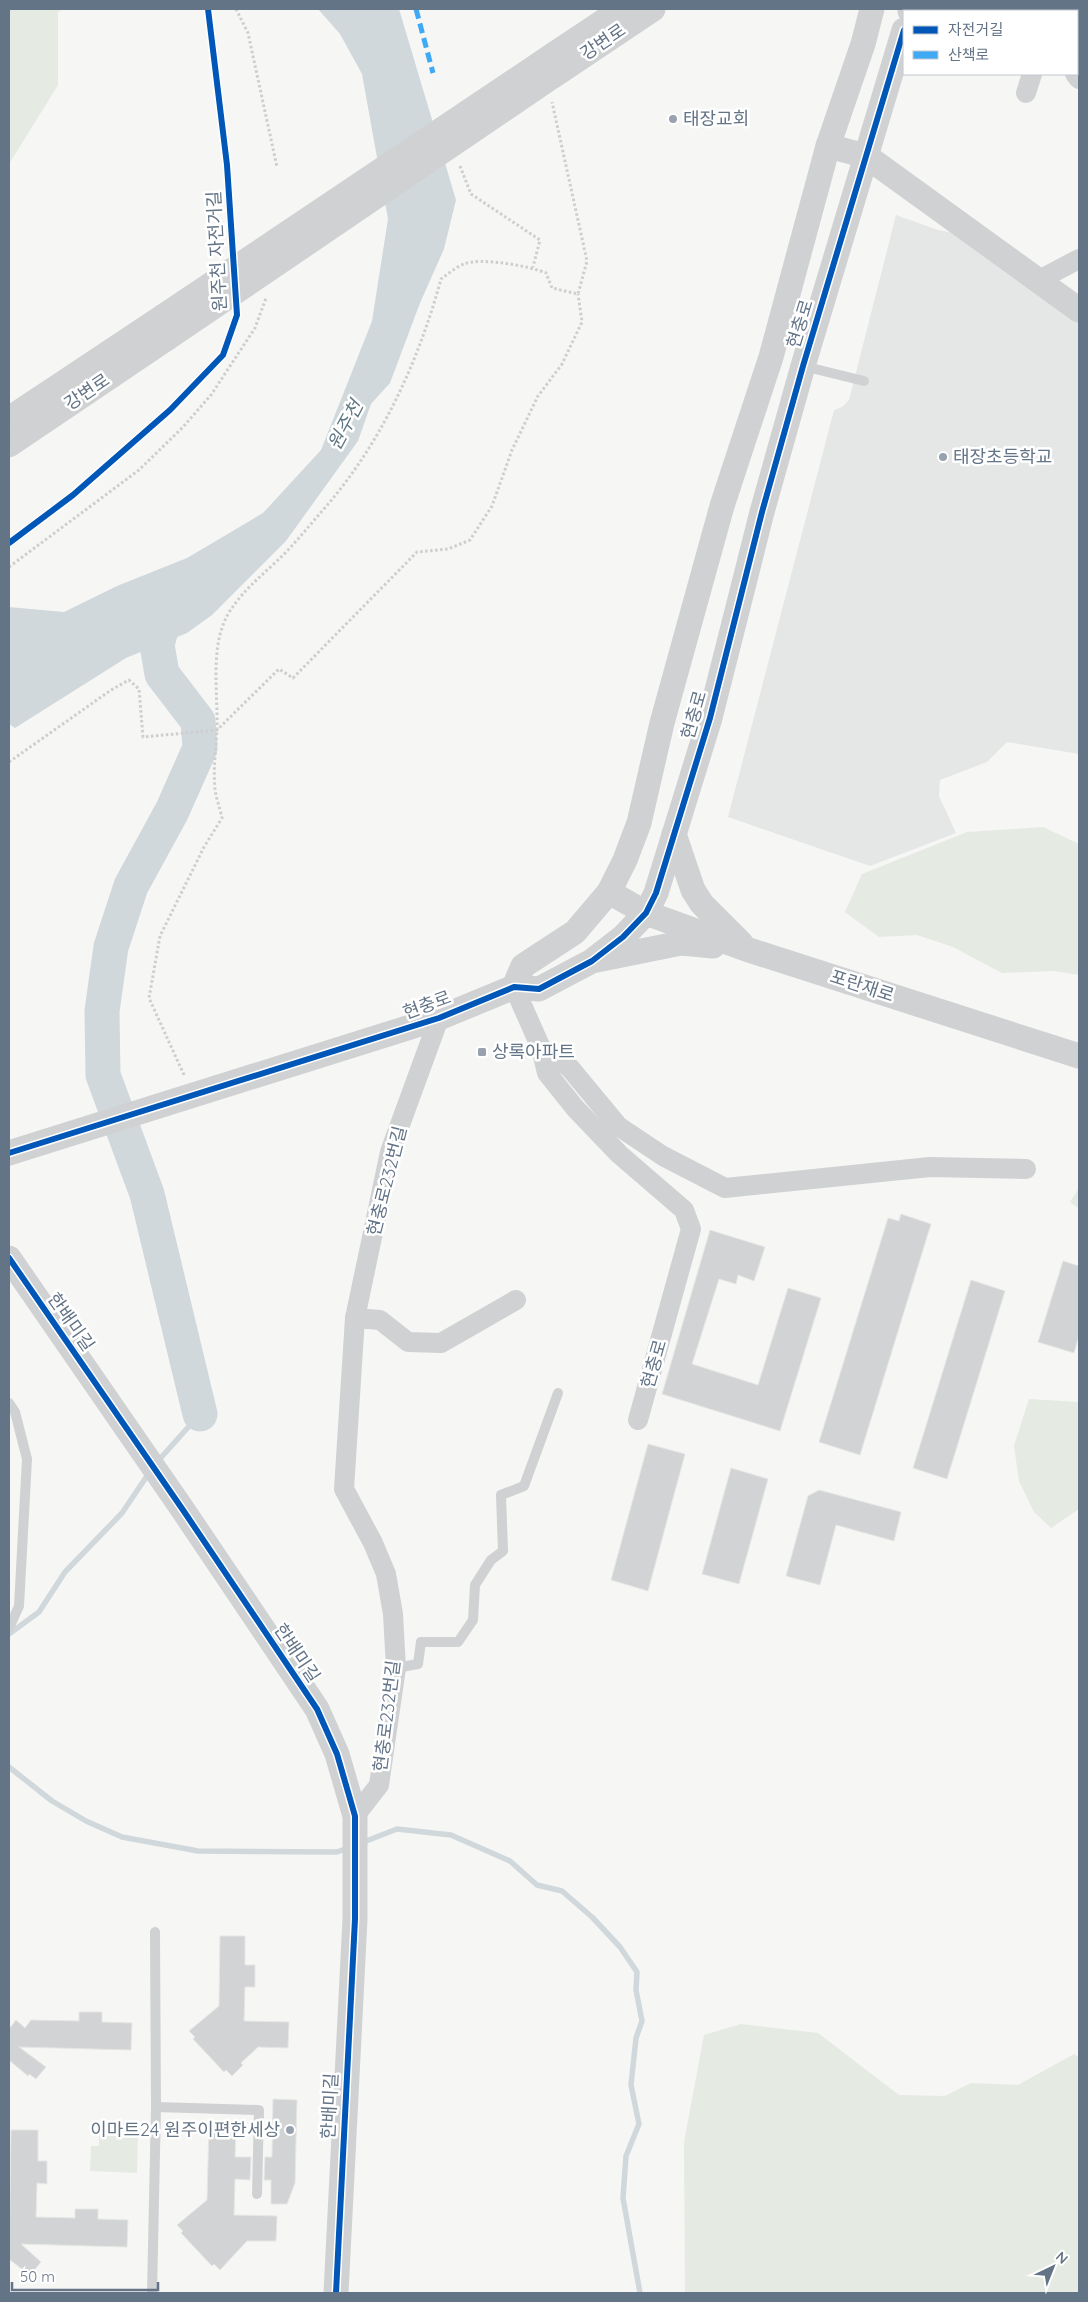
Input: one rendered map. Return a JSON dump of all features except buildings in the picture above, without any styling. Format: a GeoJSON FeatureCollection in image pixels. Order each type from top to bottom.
{"type":"FeatureCollection","features":[{"type":"Feature","properties":{"kind":"street","name":"강변로"},"geometry":{"type":"LineString","coordinates":[[555,65],[622,9]]}},
{"type":"Feature","properties":{"kind":"street","name":"강변로"},"geometry":{"type":"LineString","coordinates":[[555,65],[653,9]]}},
{"type":"Feature","properties":{"kind":"street","name":"현충로"},"geometry":{"type":"LineString","coordinates":[[638,1420],[691,1229],[684,1210],[619,1154],[575,1108],[547,1073],[541,1048],[514,987],[523,966],[575,932],[609,892],[625,860],[639,823],[662,723],[722,506],[771,357],[828,146],[863,44],[871,9]]}},
{"type":"Feature","properties":{"kind":"street","name":"현충로"},"geometry":{"type":"LineString","coordinates":[[9,1153],[439,1018],[514,987],[539,989],[592,961],[623,937],[646,913],[656,893],[710,718],[762,512],[803,366],[903,33]]}},
{"type":"Feature","properties":{"kind":"street"},"geometry":{"type":"LineString","coordinates":[[165,327],[555,65]]}},
{"type":"Feature","properties":{"kind":"street"},"geometry":{"type":"LineString","coordinates":[[828,146],[866,156],[1079,310]]}},
{"type":"Feature","properties":{"kind":"street"},"geometry":{"type":"LineString","coordinates":[[1039,280],[1079,260]]}},
{"type":"Feature","properties":{"kind":"street","name":"강변로"},"geometry":{"type":"LineString","coordinates":[[9,419],[165,327]]}},
{"type":"Feature","properties":{"kind":"street","name":"강변로"},"geometry":{"type":"LineString","coordinates":[[9,445],[165,327]]}},
{"type":"Feature","properties":{"kind":"street"},"geometry":{"type":"LineString","coordinates":[[771,357],[803,366]]}},
{"type":"Feature","properties":{"kind":"street"},"geometry":{"type":"LineString","coordinates":[[674,834],[694,890],[702,904],[746,949]]}},
{"type":"Feature","properties":{"kind":"street","name":"포란재로"},"geometry":{"type":"LineString","coordinates":[[609,892],[646,913],[746,949],[1079,1056]]}},
{"type":"Feature","properties":{"kind":"street"},"geometry":{"type":"LineString","coordinates":[[592,961],[681,943],[746,949]]}},
{"type":"Feature","properties":{"kind":"street","name":"현충로232번길"},"geometry":{"type":"LineString","coordinates":[[355,1821],[379,1785],[396,1668],[393,1614],[386,1574],[373,1543],[344,1489],[355,1318],[390,1152],[439,1018]]}},
{"type":"Feature","properties":{"kind":"street"},"geometry":{"type":"LineString","coordinates":[[541,1048],[570,1068],[618,1126],[663,1156],[725,1188],[930,1167],[1026,1169]]}},
{"type":"Feature","properties":{"kind":"street","name":"한배미길"},"geometry":{"type":"LineString","coordinates":[[9,1258],[183,1510],[317,1709],[337,1754],[355,1821],[355,1920],[336,2293]]}},
{"type":"Feature","properties":{"kind":"street"},"geometry":{"type":"LineString","coordinates":[[355,1318],[380,1320],[408,1342],[441,1342],[516,1300]]}},
{"type":"Feature","properties":{"kind":"lane"},"geometry":{"type":"LineString","coordinates":[[803,366],[864,381]]}},
{"type":"Feature","properties":{"kind":"lane"},"geometry":{"type":"LineString","coordinates":[[396,1668],[418,1664],[421,1642],[458,1642],[473,1620],[475,1585],[491,1560],[504,1550],[501,1495],[524,1486],[558,1393]]}},
{"type":"Feature","properties":{"kind":"lane"},"geometry":{"type":"LineString","coordinates":[[9,1403],[15,1412],[26,1459],[19,1606],[9,1628]]}},
{"type":"Feature","properties":{"kind":"lane"},"geometry":{"type":"LineString","coordinates":[[152,2293],[156,2107],[155,1932]]}},
{"type":"Feature","properties":{"kind":"lane"},"geometry":{"type":"LineString","coordinates":[[156,2107],[259,2110],[257,2194]]}},
{"type":"Feature","properties":{"kind":"path"},"geometry":{"type":"LineString","coordinates":[[236,9],[248,33],[277,167]]}},
{"type":"Feature","properties":{"kind":"path"},"geometry":{"type":"LineString","coordinates":[[9,762],[111,690],[130,680],[139,689],[143,737],[217,730],[279,669],[293,678],[416,552],[448,549],[470,540],[492,506],[512,450],[538,396],[562,364],[582,322],[578,294],[587,261],[552,101]]}},
{"type":"Feature","properties":{"kind":"path"},"geometry":{"type":"LineString","coordinates":[[458,161],[471,194],[540,240],[533,267]]}},
{"type":"Feature","properties":{"kind":"path"},"geometry":{"type":"LineString","coordinates":[[186,1098],[149,998],[160,936],[204,847],[222,818],[215,791],[213,768],[217,730],[218,651],[226,618],[244,590],[278,560],[325,507],[364,456],[393,408],[427,329],[441,279],[465,263],[489,262],[533,267],[546,273],[552,288],[578,294]]}},
{"type":"Feature","properties":{"kind":"path"},"geometry":{"type":"LineString","coordinates":[[9,567],[139,470],[183,427],[211,395],[255,328],[268,293]]}},
{"type":"Feature","properties":{"kind":"shaded area"},"geometry":{"type":"Polygon","coordinates":[[[9,9],[63,9],[58,12],[58,85],[9,164],[9,9]]]}},
{"type":"Feature","properties":{"kind":"shaded area"},"geometry":{"type":"Polygon","coordinates":[[[896,215],[938,230],[965,235],[1079,320],[1079,754],[1007,742],[987,762],[940,780],[939,796],[956,833],[870,866],[728,817],[834,410],[842,407],[849,400],[896,215]]]}},
{"type":"Feature","properties":{"kind":"shaded area"},"geometry":{"type":"Polygon","coordinates":[[[1043,827],[1079,844],[1079,975],[1055,971],[1002,973],[953,947],[917,935],[879,937],[845,912],[862,874],[967,832],[1043,827]]]}},
{"type":"Feature","properties":{"kind":"shaded area"},"geometry":{"type":"Polygon","coordinates":[[[1079,1188],[1079,1209],[1070,1202],[1079,1188]]]}},
{"type":"Feature","properties":{"kind":"shaded area"},"geometry":{"type":"Polygon","coordinates":[[[1029,1399],[1079,1402],[1079,1509],[1051,1528],[1034,1512],[1019,1481],[1014,1446],[1029,1399]]]}},
{"type":"Feature","properties":{"kind":"shaded area"},"geometry":{"type":"Polygon","coordinates":[[[741,2024],[818,2033],[899,2095],[945,2096],[971,2083],[1018,2085],[1074,2054],[1079,2057],[1079,2293],[685,2293],[684,2142],[704,2035],[741,2024]]]}},
{"type":"Feature","properties":{"kind":"shaded area"},"geometry":{"type":"Polygon","coordinates":[[[99,2129],[138,2130],[137,2173],[90,2171],[91,2146],[99,2146],[99,2129]]]}},
{"type":"Feature","properties":{"kind":"water","name":"원주천"},"geometry":{"type":"Polygon","coordinates":[[[318,9],[399,9],[456,200],[444,249],[420,303],[390,383],[371,404],[358,441],[286,541],[212,615],[187,633],[126,658],[15,728],[9,724],[9,607],[64,612],[117,586],[187,558],[263,513],[321,450],[372,321],[388,219],[362,74],[340,34],[318,9]]]}},
{"type":"Feature","properties":{"kind":"waterway"},"geometry":{"type":"LineString","coordinates":[[169,599],[157,645],[162,674],[198,721],[200,748],[172,811],[131,886],[111,947],[102,1011],[103,1075],[147,1194],[200,1414]]}},
{"type":"Feature","properties":{"kind":"waterway"},"geometry":{"type":"LineString","coordinates":[[157,1462],[200,1414]]}},
{"type":"Feature","properties":{"kind":"waterway"},"geometry":{"type":"LineString","coordinates":[[9,1634],[39,1612],[65,1572],[122,1513],[149,1473]]}},
{"type":"Feature","properties":{"kind":"waterway"},"geometry":{"type":"LineString","coordinates":[[9,1767],[52,1801],[86,1821],[122,1837],[198,1851],[337,1852],[348,1848]]}},
{"type":"Feature","properties":{"kind":"waterway"},"geometry":{"type":"LineString","coordinates":[[361,1843],[397,1829],[451,1835],[510,1861],[537,1885],[562,1891],[592,1917],[620,1947],[637,1972],[636,1990],[642,2021],[636,2038],[631,2085],[639,2124],[626,2156],[623,2198],[640,2293]]}},
{"type":"Feature","properties":{"kind":"marked path"},"geometry":{"type":"LineString","coordinates":[[416,9],[433,73]]}},
{"type":"Feature","properties":{"kind":"cycle path","name":"원주천 자전거길"},"geometry":{"type":"LineString","coordinates":[[9,543],[73,495],[170,410],[223,355],[237,315],[227,165],[208,9]]}},
{"type":"Feature","properties":{"kind":"cycle path"},"geometry":{"type":"LineString","coordinates":[[9,1153],[439,1018],[514,987],[539,989],[592,961],[623,937],[646,913],[656,893],[710,718],[762,512],[803,366],[903,33]]}},
{"type":"Feature","properties":{"kind":"cycle path"},"geometry":{"type":"LineString","coordinates":[[9,1258],[183,1510],[317,1709],[337,1754],[355,1816],[355,1919],[336,2293]]}},
{"type":"Feature","properties":{"kind":"place","name":"태장교회"},"geometry":{"type":"Point","coordinates":[673,119]}},
{"type":"Feature","properties":{"kind":"place","name":"태장초등학교"},"geometry":{"type":"Point","coordinates":[943,457]}},
{"type":"Feature","properties":{"kind":"place","name":"상록아파트"},"geometry":{"type":"Point","coordinates":[482,1052]}},
{"type":"Feature","properties":{"kind":"place","name":"이마트24 원주이편한세상"},"geometry":{"type":"Point","coordinates":[290,2130]}}]}
